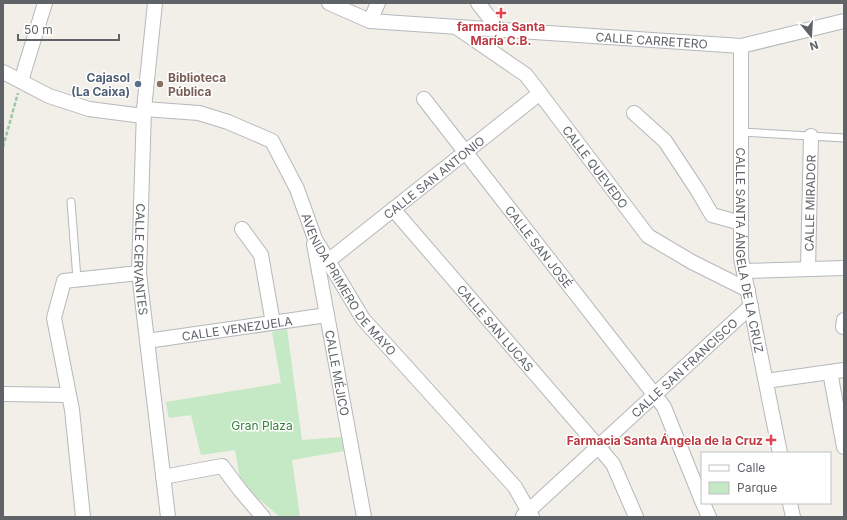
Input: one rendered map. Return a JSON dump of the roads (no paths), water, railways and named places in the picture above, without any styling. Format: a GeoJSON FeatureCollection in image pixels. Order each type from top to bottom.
{"type":"FeatureCollection","features":[{"type":"Feature","properties":{"kind":"street"},"geometry":{"type":"LineString","coordinates":[[3,72],[21,81],[45,3]]}},
{"type":"Feature","properties":{"kind":"street","name":"CALLE CERVANTES"},"geometry":{"type":"LineString","coordinates":[[155,3],[143,112],[139,273],[169,516]]}},
{"type":"Feature","properties":{"kind":"street"},"geometry":{"type":"LineString","coordinates":[[329,3],[370,22],[378,3]]}},
{"type":"Feature","properties":{"kind":"street"},"geometry":{"type":"LineString","coordinates":[[478,3],[499,30]]}},
{"type":"Feature","properties":{"kind":"street","name":"CALLE CARRETERO"},"geometry":{"type":"LineString","coordinates":[[370,22],[741,46],[844,20]]}},
{"type":"Feature","properties":{"kind":"street","name":"CALLE QUEVEDO"},"geometry":{"type":"LineString","coordinates":[[455,27],[526,75],[648,236],[692,262],[748,290]]}},
{"type":"Feature","properties":{"kind":"street","name":"CALLE SANTA ÁNGELA DE LA CRUZ"},"geometry":{"type":"LineString","coordinates":[[741,46],[741,258],[780,452]]}},
{"type":"Feature","properties":{"kind":"street","name":"AVENIDA PRIMERO DE MAYO"},"geometry":{"type":"LineString","coordinates":[[21,81],[49,96],[89,109],[199,113],[228,122],[272,141],[297,189],[315,239],[363,319],[515,487],[527,515]]}},
{"type":"Feature","properties":{"kind":"street","name":"CALLE SAN ANTONIO"},"geometry":{"type":"LineString","coordinates":[[328,261],[540,93]]}},
{"type":"Feature","properties":{"kind":"street","name":"CALLE SAN JOSÉ"},"geometry":{"type":"LineString","coordinates":[[424,99],[664,407],[701,500]]}},
{"type":"Feature","properties":{"kind":"street"},"geometry":{"type":"LineString","coordinates":[[634,113],[665,141],[712,215],[741,223]]}},
{"type":"Feature","properties":{"kind":"street","name":"CALLE MIRADOR"},"geometry":{"type":"LineString","coordinates":[[808,269],[812,136]]}},
{"type":"Feature","properties":{"kind":"street","name":"CALLE SAN LUCAS"},"geometry":{"type":"LineString","coordinates":[[393,209],[613,464],[636,517]]}},
{"type":"Feature","properties":{"kind":"street"},"geometry":{"type":"LineString","coordinates":[[242,229],[261,255],[273,323]]}},
{"type":"Feature","properties":{"kind":"street","name":"CALLE MÉJICO"},"geometry":{"type":"LineString","coordinates":[[312,229],[364,517]]}},
{"type":"Feature","properties":{"kind":"street"},"geometry":{"type":"LineString","coordinates":[[744,271],[844,268]]}},
{"type":"Feature","properties":{"kind":"street"},"geometry":{"type":"LineString","coordinates":[[83,517],[70,395],[54,318],[64,281],[139,273]]}},
{"type":"Feature","properties":{"kind":"street","name":"CALLE SAN FRANCISCO"},"geometry":{"type":"LineString","coordinates":[[527,515],[598,447],[751,306]]}},
{"type":"Feature","properties":{"kind":"street","name":"CALLE VENEZUELA"},"geometry":{"type":"LineString","coordinates":[[147,341],[327,315]]}},
{"type":"Feature","properties":{"kind":"street"},"geometry":{"type":"LineString","coordinates":[[766,381],[837,371],[844,447]]}},
{"type":"Feature","properties":{"kind":"street"},"geometry":{"type":"LineString","coordinates":[[3,394],[70,395]]}},
{"type":"Feature","properties":{"kind":"street"},"geometry":{"type":"LineString","coordinates":[[163,477],[222,466],[263,517]]}},
{"type":"Feature","properties":{"kind":"street","name":"CALLE SAN JOSÉ"},"geometry":{"type":"LineString","coordinates":[[703,504],[709,517]]}},
{"type":"Feature","properties":{"kind":"street"},"geometry":{"type":"LineString","coordinates":[[790,504],[793,517]]}},
{"type":"Feature","properties":{"kind":"lane"},"geometry":{"type":"LineString","coordinates":[[741,132],[844,138]]}},
{"type":"Feature","properties":{"kind":"lane"},"geometry":{"type":"LineString","coordinates":[[71,202],[77,279]]}},
{"type":"Feature","properties":{"kind":"place","name":"farmacia Santa María C.B."},"geometry":{"type":"Point","coordinates":[501,13]}},
{"type":"Feature","properties":{"kind":"place","name":"Cajasol (La Caixa)"},"geometry":{"type":"Point","coordinates":[138,84]}},
{"type":"Feature","properties":{"kind":"place","name":"Biblioteca Pública"},"geometry":{"type":"Point","coordinates":[160,84]}},
{"type":"Feature","properties":{"kind":"place","name":"Farmacia Santa Ángela de la Cruz"},"geometry":{"type":"Point","coordinates":[771,440]}},
{"type":"Feature","properties":{"kind":"park label","name":"Gran Plaza"},"geometry":{"type":"Point","coordinates":[262,425]}}]}
